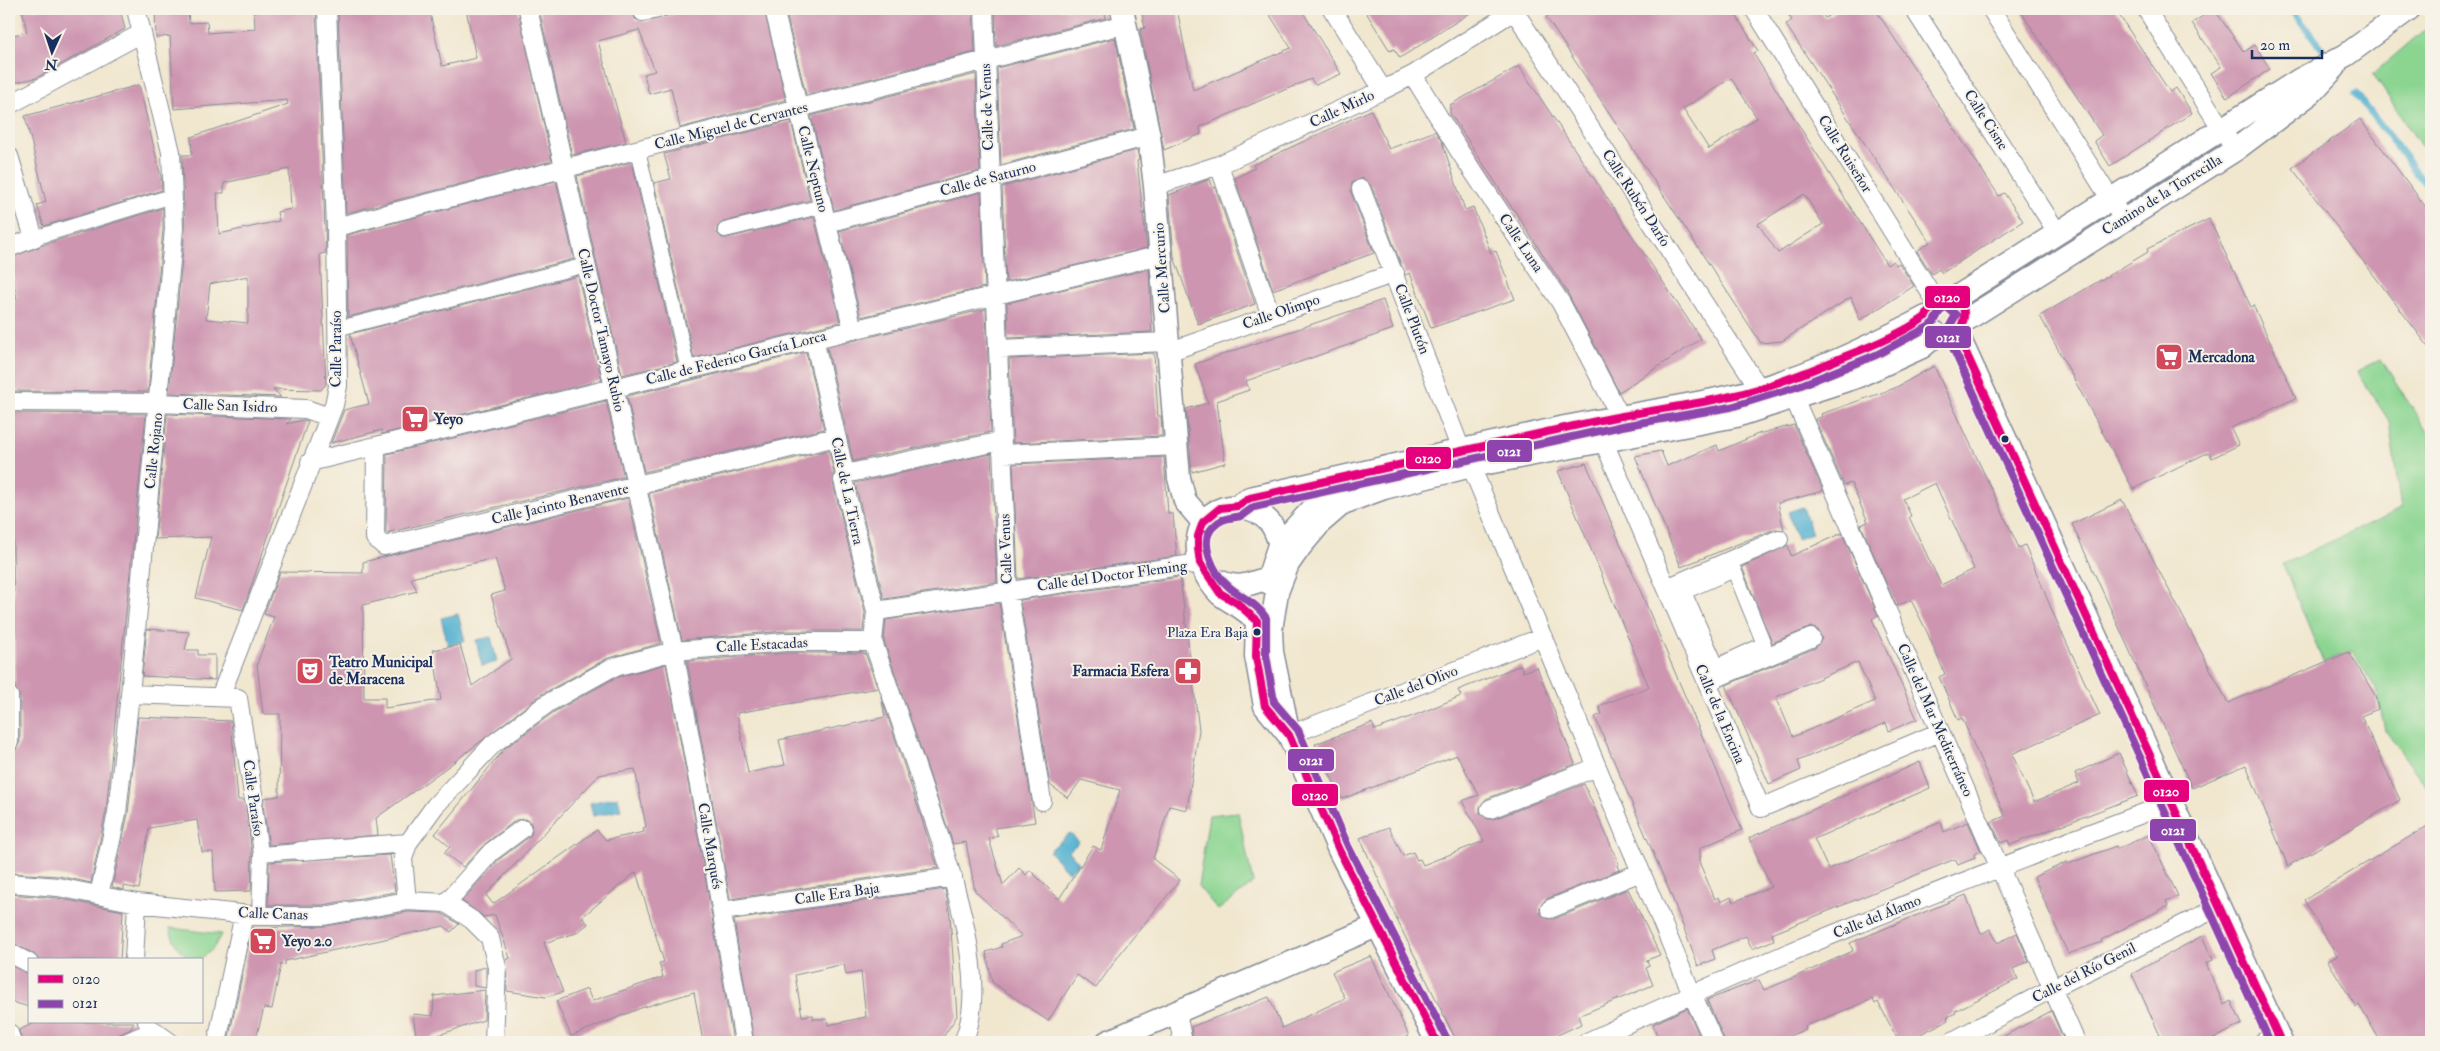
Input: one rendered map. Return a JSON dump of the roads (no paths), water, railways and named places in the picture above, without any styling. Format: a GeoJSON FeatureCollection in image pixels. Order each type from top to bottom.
{"type":"FeatureCollection","features":[{"type":"Feature","properties":{"kind":"street","name":"Calle Rojano"},"geometry":{"type":"LineString","coordinates":[[99,895],[117,813],[159,403],[174,229],[171,152],[136,9]]}},
{"type":"Feature","properties":{"kind":"street","name":"Calle Paraíso"},"geometry":{"type":"LineString","coordinates":[[220,697],[329,417],[338,386],[336,228],[327,9]]}},
{"type":"Feature","properties":{"kind":"street","name":"Calle Doctor Tamayo Rubio"},"geometry":{"type":"LineString","coordinates":[[528,9],[674,651]]}},
{"type":"Feature","properties":{"kind":"street","name":"Calle Neptuno"},"geometry":{"type":"LineString","coordinates":[[774,9],[853,330]]}},
{"type":"Feature","properties":{"kind":"street","name":"Calle de Venus"},"geometry":{"type":"LineString","coordinates":[[984,9],[996,295]]}},
{"type":"Feature","properties":{"kind":"street"},"geometry":{"type":"LineString","coordinates":[[1332,9],[1383,90]]}},
{"type":"Feature","properties":{"kind":"street","name":"Calle Mirlo"},"geometry":{"type":"LineString","coordinates":[[1155,186],[1219,165],[1383,90],[1413,75],[1515,9]]}},
{"type":"Feature","properties":{"kind":"street","name":"Calle Rubén Darío"},"geometry":{"type":"LineString","coordinates":[[1515,9],[1759,388]]}},
{"type":"Feature","properties":{"kind":"street","name":"Calle Ruiseñor"},"geometry":{"type":"LineString","coordinates":[[1754,9],[1946,317]]}},
{"type":"Feature","properties":{"kind":"street","name":"Calle Cisne"},"geometry":{"type":"LineString","coordinates":[[1914,9],[2057,232]]}},
{"type":"Feature","properties":{"kind":"street"},"geometry":{"type":"LineString","coordinates":[[1991,9],[2123,219]]}},
{"type":"Feature","properties":{"kind":"street","name":"Camino de la Torrecilla"},"geometry":{"type":"LineString","coordinates":[[1238,506],[1250,498],[1350,476],[1603,440],[1736,416],[1856,377],[1922,347],[1946,317],[2057,232],[2299,80],[2346,55],[2409,9]]}},
{"type":"Feature","properties":{"kind":"street"},"geometry":{"type":"LineString","coordinates":[[2152,11],[2235,150]]}},
{"type":"Feature","properties":{"kind":"street","name":"Calle Miguel de Cervantes"},"geometry":{"type":"LineString","coordinates":[[336,228],[986,60],[1124,16]]}},
{"type":"Feature","properties":{"kind":"street","name":"Calle Mercurio"},"geometry":{"type":"LineString","coordinates":[[1124,16],[1149,136],[1155,186],[1179,478],[1185,501],[1203,522]]}},
{"type":"Feature","properties":{"kind":"street"},"geometry":{"type":"LineString","coordinates":[[9,105],[142,33]]}},
{"type":"Feature","properties":{"kind":"street","name":"Camino de la Torrecilla"},"geometry":{"type":"LineString","coordinates":[[1466,458],[1620,416],[1728,397],[1759,388],[1792,378],[1946,317],[2123,219],[2235,150],[2311,94],[2346,55]]}},
{"type":"Feature","properties":{"kind":"street","name":"Calle Luna"},"geometry":{"type":"LineString","coordinates":[[1413,75],[1460,152],[1562,303],[1620,416]]}},
{"type":"Feature","properties":{"kind":"street","name":"Calle de Saturno"},"geometry":{"type":"LineString","coordinates":[[725,230],[825,215],[990,178],[1149,136]]}},
{"type":"Feature","properties":{"kind":"street"},"geometry":{"type":"LineString","coordinates":[[638,150],[688,370]]}},
{"type":"Feature","properties":{"kind":"street"},"geometry":{"type":"LineString","coordinates":[[9,156],[34,238]]}},
{"type":"Feature","properties":{"kind":"street"},"geometry":{"type":"LineString","coordinates":[[1219,165],[1271,316]]}},
{"type":"Feature","properties":{"kind":"street","name":"Calle Plutón"},"geometry":{"type":"LineString","coordinates":[[1361,189],[1466,458]]}},
{"type":"Feature","properties":{"kind":"street"},"geometry":{"type":"LineString","coordinates":[[9,248],[34,238],[172,196]]}},
{"type":"Feature","properties":{"kind":"street","name":"Calle de Federico García Lorca"},"geometry":{"type":"LineString","coordinates":[[310,462],[1162,255]]}},
{"type":"Feature","properties":{"kind":"street"},"geometry":{"type":"LineString","coordinates":[[336,329],[586,265]]}},
{"type":"Feature","properties":{"kind":"street","name":"Calle Olimpo"},"geometry":{"type":"LineString","coordinates":[[998,349],[1168,347],[1271,316],[1394,272]]}},
{"type":"Feature","properties":{"kind":"street","name":"Calle Venus"},"geometry":{"type":"LineString","coordinates":[[996,295],[1008,591],[1042,801]]}},
{"type":"Feature","properties":{"kind":"street"},"geometry":{"type":"LineString","coordinates":[[1946,317],[2172,803],[2219,907],[2274,1040]]}},
{"type":"Feature","properties":{"kind":"street","name":"Calle de La Tierra"},"geometry":{"type":"LineString","coordinates":[[814,339],[845,474],[843,480],[876,612],[874,642]]}},
{"type":"Feature","properties":{"kind":"street","name":"Calle del Mar Mediterráneo"},"geometry":{"type":"LineString","coordinates":[[1794,398],[2076,1042]]}},
{"type":"Feature","properties":{"kind":"street","name":"Calle San Isidro"},"geometry":{"type":"LineString","coordinates":[[9,402],[159,403],[306,409],[329,417]]}},
{"type":"Feature","properties":{"kind":"street","name":"Calle Jacinto Benavente"},"geometry":{"type":"LineString","coordinates":[[376,446],[375,538],[384,546],[836,437]]}},
{"type":"Feature","properties":{"kind":"street","name":"Calle de la Encina"},"geometry":{"type":"LineString","coordinates":[[1603,440],[1761,808],[1940,732]]}},
{"type":"Feature","properties":{"kind":"street"},"geometry":{"type":"LineString","coordinates":[[845,474],[1002,447],[1177,446]]}},
{"type":"Feature","properties":{"kind":"street"},"geometry":{"type":"LineString","coordinates":[[1204,570],[1227,585],[1244,587],[1280,565],[1321,522],[1343,503],[1466,458],[1714,1042]]}},
{"type":"Feature","properties":{"kind":"street","name":"Camino de la Torrecilla"},"geometry":{"type":"LineString","coordinates":[[1280,565],[1321,500],[1350,476]]}},
{"type":"Feature","properties":{"kind":"street"},"geometry":{"type":"LineString","coordinates":[[1257,621],[1236,603],[1220,593],[1204,570],[1198,536],[1203,522],[1220,508],[1238,506],[1259,512],[1272,525],[1280,565],[1271,630],[1272,652],[1289,734],[1338,850],[1379,925],[1437,1042]]}},
{"type":"Feature","properties":{"kind":"street"},"geometry":{"type":"LineString","coordinates":[[1666,588],[1779,539]]}},
{"type":"Feature","properties":{"kind":"street"},"geometry":{"type":"LineString","coordinates":[[1280,565],[1257,621],[1256,656],[1265,706],[1289,734]]}},
{"type":"Feature","properties":{"kind":"street","name":"Calle del Doctor Fleming"},"geometry":{"type":"LineString","coordinates":[[876,612],[1008,591],[1204,570]]}},
{"type":"Feature","properties":{"kind":"street"},"geometry":{"type":"LineString","coordinates":[[1734,570],[1764,644],[1717,666],[1684,592],[1734,570]]}},
{"type":"Feature","properties":{"kind":"street","name":"Calle del Olivo"},"geometry":{"type":"LineString","coordinates":[[1289,734],[1543,638]]}},
{"type":"Feature","properties":{"kind":"street"},"geometry":{"type":"LineString","coordinates":[[1707,682],[1811,638]]}},
{"type":"Feature","properties":{"kind":"street","name":"Calle Estacadas"},"geometry":{"type":"LineString","coordinates":[[408,901],[404,859],[408,843],[435,806],[492,744],[548,703],[611,668],[674,651],[786,642],[874,642]]}},
{"type":"Feature","properties":{"kind":"street"},"geometry":{"type":"LineString","coordinates":[[874,642],[953,877],[969,950],[973,999],[970,1026],[963,1042]]}},
{"type":"Feature","properties":{"kind":"street","name":"Calle Marqués"},"geometry":{"type":"LineString","coordinates":[[674,651],[744,1042]]}},
{"type":"Feature","properties":{"kind":"street","name":"Calle Paraíso"},"geometry":{"type":"LineString","coordinates":[[130,694],[238,698],[261,854],[252,915]]}},
{"type":"Feature","properties":{"kind":"street"},"geometry":{"type":"LineString","coordinates":[[9,696],[9,742]]}},
{"type":"Feature","properties":{"kind":"street"},"geometry":{"type":"LineString","coordinates":[[1490,809],[1597,767]]}},
{"type":"Feature","properties":{"kind":"street","name":"Calle del Álamo"},"geometry":{"type":"LineString","coordinates":[[1587,1042],[1692,994],[1999,866],[2172,803]]}},
{"type":"Feature","properties":{"kind":"street"},"geometry":{"type":"LineString","coordinates":[[494,1042],[497,967],[490,938],[472,920],[446,903],[491,852],[522,829]]}},
{"type":"Feature","properties":{"kind":"street"},"geometry":{"type":"LineString","coordinates":[[261,854],[408,843]]}},
{"type":"Feature","properties":{"kind":"street"},"geometry":{"type":"LineString","coordinates":[[1550,909],[1641,872]]}},
{"type":"Feature","properties":{"kind":"street","name":"Calle Era Baja"},"geometry":{"type":"LineString","coordinates":[[722,911],[953,877]]}},
{"type":"Feature","properties":{"kind":"street","name":"Calle Canas"},"geometry":{"type":"LineString","coordinates":[[9,883],[58,887],[137,903],[252,915],[324,916],[408,901],[446,903]]}},
{"type":"Feature","properties":{"kind":"street"},"geometry":{"type":"LineString","coordinates":[[134,958],[137,903]]}},
{"type":"Feature","properties":{"kind":"street","name":"Calle del Río Genil"},"geometry":{"type":"LineString","coordinates":[[1951,1042],[2053,988],[2219,907]]}},
{"type":"Feature","properties":{"kind":"street"},"geometry":{"type":"LineString","coordinates":[[217,1042],[252,915]]}},
{"type":"Feature","properties":{"kind":"street"},"geometry":{"type":"LineString","coordinates":[[1107,1042],[1379,925]]}},
{"type":"Feature","properties":{"kind":"street"},"geometry":{"type":"LineString","coordinates":[[9,955],[12,954],[28,962]]}},
{"type":"Feature","properties":{"kind":"street"},"geometry":{"type":"LineString","coordinates":[[1177,1013],[1183,1042]]}},
{"type":"Feature","properties":{"kind":"street"},"geometry":{"type":"LineString","coordinates":[[123,1042],[141,1034],[151,1026],[173,1042]]}},
{"type":"Feature","properties":{"kind":"street"},"geometry":{"type":"LineString","coordinates":[[9,1032],[12,1042]]}},
{"type":"Feature","properties":{"kind":"water"},"geometry":{"type":"Polygon","coordinates":[[[1803,507],[1812,534],[1797,539],[1788,512],[1803,507]]]}},
{"type":"Feature","properties":{"kind":"water"},"geometry":{"type":"Polygon","coordinates":[[[458,614],[465,641],[448,645],[441,618],[458,614]]]}},
{"type":"Feature","properties":{"kind":"water"},"geometry":{"type":"Polygon","coordinates":[[[491,637],[497,662],[482,666],[476,640],[491,637]]]}},
{"type":"Feature","properties":{"kind":"water"},"geometry":{"type":"Polygon","coordinates":[[[618,797],[621,810],[593,816],[590,803],[618,797]]]}},
{"type":"Feature","properties":{"kind":"water"},"geometry":{"type":"Polygon","coordinates":[[[1070,833],[1079,842],[1069,851],[1079,863],[1068,872],[1049,851],[1070,833]]]}},
{"type":"Feature","properties":{"kind":"waterway"},"geometry":{"type":"LineString","coordinates":[[2291,9],[2322,48]]}},
{"type":"Feature","properties":{"kind":"waterway"},"geometry":{"type":"LineString","coordinates":[[2356,94],[2431,191]]}},
{"type":"Feature","properties":{"kind":"place","name":"Mercadona"},"geometry":{"type":"Point","coordinates":[2169,357]}},
{"type":"Feature","properties":{"kind":"place","name":"Yeyo"},"geometry":{"type":"Point","coordinates":[415,419]}},
{"type":"Feature","properties":{"kind":"place","name":"Plaza Era Baja"},"geometry":{"type":"Point","coordinates":[1257,632]}},
{"type":"Feature","properties":{"kind":"place","name":"Teatro Municipal de Maracena"},"geometry":{"type":"Point","coordinates":[310,671]}},
{"type":"Feature","properties":{"kind":"place","name":"Farmacia Esfera"},"geometry":{"type":"Point","coordinates":[1188,671]}},
{"type":"Feature","properties":{"kind":"place","name":"Yeyo 2.0"},"geometry":{"type":"Point","coordinates":[263,941]}}]}
